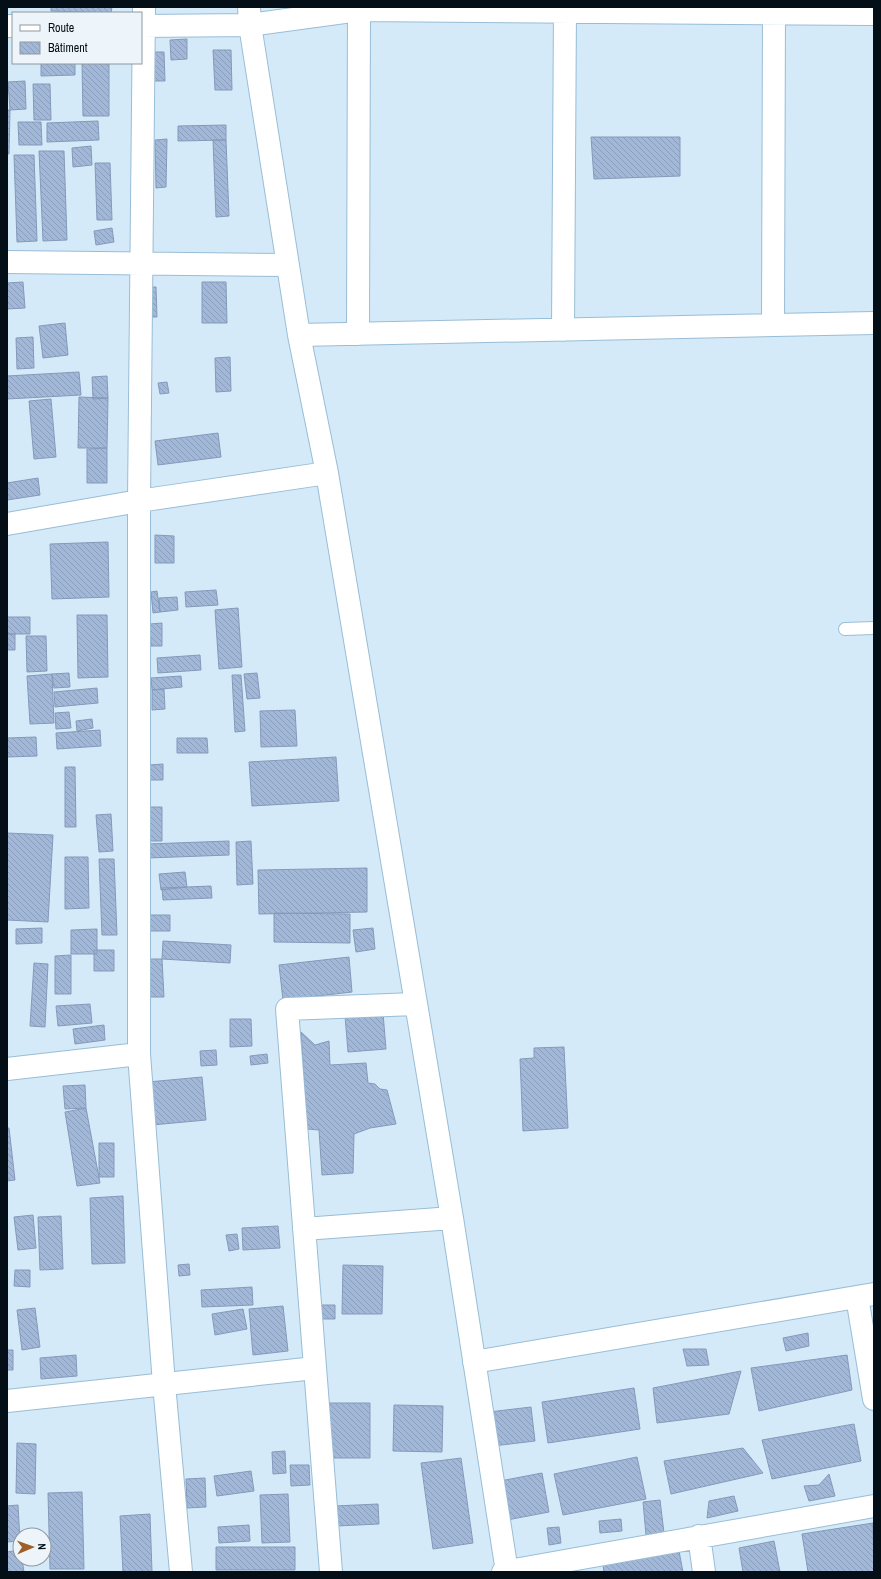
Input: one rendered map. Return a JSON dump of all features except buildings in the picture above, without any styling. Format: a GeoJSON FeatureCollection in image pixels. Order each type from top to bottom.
{"type":"FeatureCollection","features":[{"type":"Feature","properties":{"kind":"street"},"geometry":{"type":"LineString","coordinates":[[358,334],[360,9]]}},
{"type":"Feature","properties":{"kind":"street"},"geometry":{"type":"LineString","coordinates":[[181,1572],[164,1384],[139,1054],[139,501],[143,19],[250,16],[360,9],[774,10],[874,14]]}},
{"type":"Feature","properties":{"kind":"street"},"geometry":{"type":"LineString","coordinates":[[564,330],[565,9]]}},
{"type":"Feature","properties":{"kind":"street"},"geometry":{"type":"LineString","coordinates":[[772,325],[774,10]]}},
{"type":"Feature","properties":{"kind":"street"},"geometry":{"type":"LineString","coordinates":[[250,16],[299,335],[327,473],[452,1218],[506,1571],[874,1506]]}},
{"type":"Feature","properties":{"kind":"street"},"geometry":{"type":"LineString","coordinates":[[7,262],[288,265]]}},
{"type":"Feature","properties":{"kind":"street"},"geometry":{"type":"LineString","coordinates":[[299,335],[874,323]]}},
{"type":"Feature","properties":{"kind":"street"},"geometry":{"type":"LineString","coordinates":[[7,524],[139,501],[327,473]]}},
{"type":"Feature","properties":{"kind":"street"},"geometry":{"type":"LineString","coordinates":[[331,1572],[287,1009],[416,1004]]}},
{"type":"Feature","properties":{"kind":"street"},"geometry":{"type":"LineString","coordinates":[[7,1069],[139,1054]]}},
{"type":"Feature","properties":{"kind":"street"},"geometry":{"type":"LineString","coordinates":[[304,1229],[452,1218]]}},
{"type":"Feature","properties":{"kind":"street"},"geometry":{"type":"LineString","coordinates":[[474,1362],[866,1295],[874,1399]]}},
{"type":"Feature","properties":{"kind":"street"},"geometry":{"type":"LineString","coordinates":[[7,1401],[315,1368]]}},
{"type":"Feature","properties":{"kind":"street"},"geometry":{"type":"LineString","coordinates":[[699,1536],[704,1572]]}},
{"type":"Feature","properties":{"kind":"lane"},"geometry":{"type":"LineString","coordinates":[[845,629],[874,628]]}}]}
